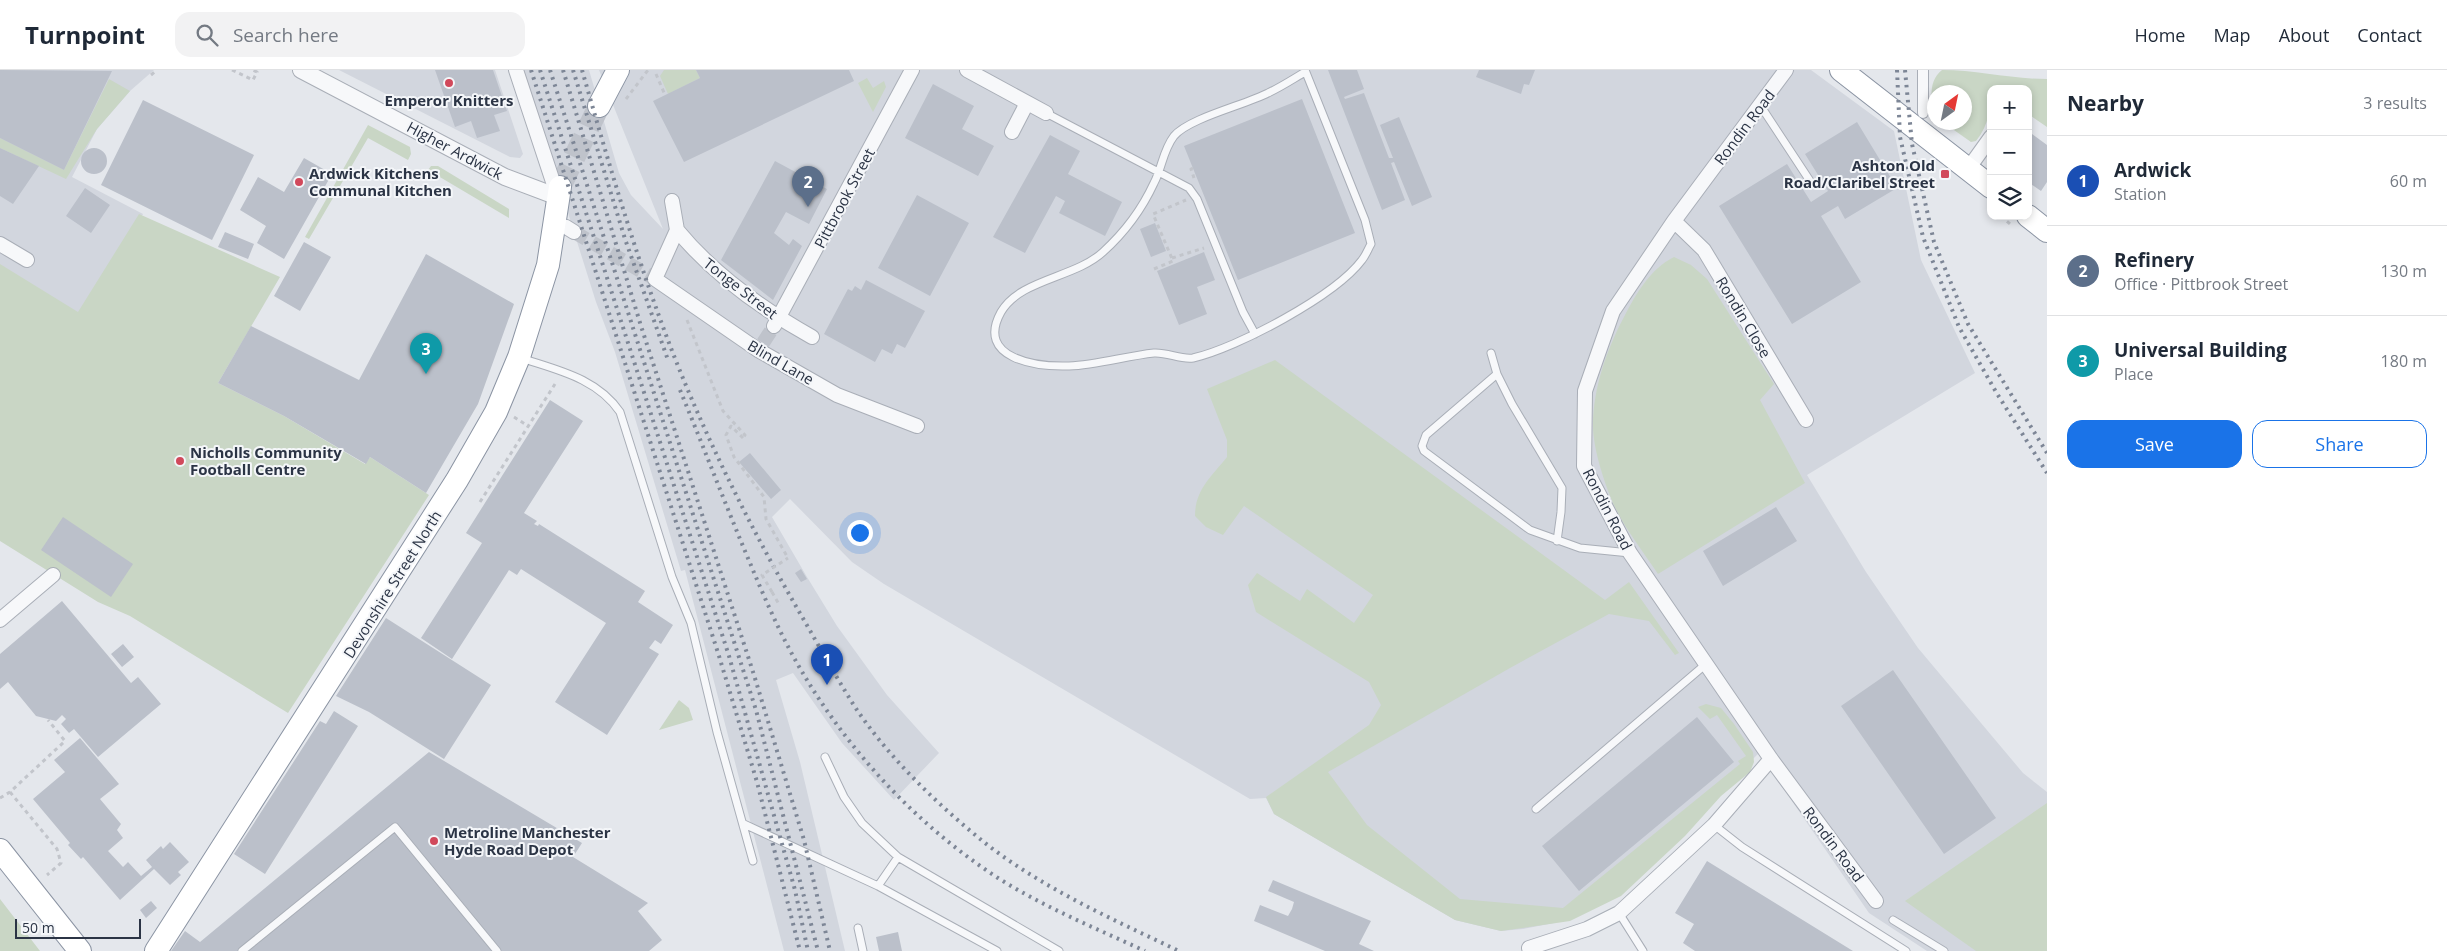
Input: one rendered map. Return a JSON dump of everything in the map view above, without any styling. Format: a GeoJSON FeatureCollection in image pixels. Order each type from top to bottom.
{"type":"FeatureCollection","features":[{"type":"Feature","properties":{"kind":"highway"},"geometry":{"type":"LineString","coordinates":[[1840,70],[1987,184]]}},
{"type":"Feature","properties":{"kind":"highway"},"geometry":{"type":"LineString","coordinates":[[599,106],[612,75]]}},
{"type":"Feature","properties":{"kind":"highway","name":"Devonshire Street North"},"geometry":{"type":"LineString","coordinates":[[156,951],[457,480],[496,412],[519,357],[548,265],[564,228],[559,192]]}},
{"type":"Feature","properties":{"kind":"highway"},"geometry":{"type":"LineString","coordinates":[[0,850],[80,951]]}},
{"type":"Feature","properties":{"kind":"street","name":"Higher Ardwick"},"geometry":{"type":"LineString","coordinates":[[301,70],[504,178],[559,192]]}},
{"type":"Feature","properties":{"kind":"street"},"geometry":{"type":"LineString","coordinates":[[516,70],[559,192]]}},
{"type":"Feature","properties":{"kind":"street","name":"Pittbrook Street"},"geometry":{"type":"LineString","coordinates":[[777,322],[912,70]]}},
{"type":"Feature","properties":{"kind":"street"},"geometry":{"type":"LineString","coordinates":[[967,70],[1046,113]]}},
{"type":"Feature","properties":{"kind":"street","name":"Rondin Road"},"geometry":{"type":"LineString","coordinates":[[1786,70],[1674,221],[1613,311],[1584,391],[1584,466],[1630,553],[1771,759],[1876,901]]}},
{"type":"Feature","properties":{"kind":"street"},"geometry":{"type":"LineString","coordinates":[[1923,70],[1923,113]]}},
{"type":"Feature","properties":{"kind":"street"},"geometry":{"type":"LineString","coordinates":[[1012,132],[1027,103]]}},
{"type":"Feature","properties":{"kind":"street"},"geometry":{"type":"LineString","coordinates":[[1968,169],[1987,142]]}},
{"type":"Feature","properties":{"kind":"street"},"geometry":{"type":"LineString","coordinates":[[672,201],[677,230]]}},
{"type":"Feature","properties":{"kind":"street","name":"Rondin Close"},"geometry":{"type":"LineString","coordinates":[[1674,221],[1704,250],[1806,420]]}},
{"type":"Feature","properties":{"kind":"street","name":"Tonge Street"},"geometry":{"type":"LineString","coordinates":[[677,230],[715,270],[777,322],[812,337]]}},
{"type":"Feature","properties":{"kind":"street","name":"Blind Lane"},"geometry":{"type":"LineString","coordinates":[[677,230],[655,279],[837,394],[917,426]]}},
{"type":"Feature","properties":{"kind":"street"},"geometry":{"type":"LineString","coordinates":[[0,244],[26,260]]}},
{"type":"Feature","properties":{"kind":"street"},"geometry":{"type":"LineString","coordinates":[[0,620],[53,575]]}},
{"type":"Feature","properties":{"kind":"street"},"geometry":{"type":"LineString","coordinates":[[1525,950],[1587,929],[1619,914],[1714,825],[1771,759]]}},
{"type":"Feature","properties":{"kind":"lane"},"geometry":{"type":"LineString","coordinates":[[1305,71],[1365,220],[1371,244],[1362,260],[1340,281],[1289,316],[1256,334],[1190,358],[1157,353],[1070,366],[1032,363],[1007,355],[998,345],[994,330],[1002,311],[1012,298],[1039,284],[1072,272],[1097,258],[1129,224],[1155,182],[1158,171],[1162,157],[1175,135],[1190,125],[1268,93],[1305,71]]}},
{"type":"Feature","properties":{"kind":"lane"},"geometry":{"type":"LineString","coordinates":[[1760,105],[1812,184]]}},
{"type":"Feature","properties":{"kind":"lane"},"geometry":{"type":"LineString","coordinates":[[1046,113],[1189,188],[1197,199],[1243,312],[1256,334]]}},
{"type":"Feature","properties":{"kind":"lane"},"geometry":{"type":"LineString","coordinates":[[1491,353],[1497,374],[1512,404],[1562,488],[1562,512],[1557,541]]}},
{"type":"Feature","properties":{"kind":"lane"},"geometry":{"type":"LineString","coordinates":[[519,357],[580,378],[604,393],[620,412],[672,577],[691,623],[717,732],[753,861]]}},
{"type":"Feature","properties":{"kind":"lane"},"geometry":{"type":"LineString","coordinates":[[1497,374],[1426,435],[1422,446],[1424,451],[1530,530],[1580,548],[1630,553]]}},
{"type":"Feature","properties":{"kind":"lane"},"geometry":{"type":"LineString","coordinates":[[1536,809],[1706,664]]}},
{"type":"Feature","properties":{"kind":"lane"},"geometry":{"type":"LineString","coordinates":[[825,757],[844,797],[858,816],[898,857],[1059,951]]}},
{"type":"Feature","properties":{"kind":"lane"},"geometry":{"type":"LineString","coordinates":[[744,824],[878,886],[997,951]]}},
{"type":"Feature","properties":{"kind":"lane"},"geometry":{"type":"LineString","coordinates":[[1714,825],[1742,847],[1906,951]]}},
{"type":"Feature","properties":{"kind":"lane"},"geometry":{"type":"LineString","coordinates":[[242,951],[395,827],[497,951]]}},
{"type":"Feature","properties":{"kind":"lane"},"geometry":{"type":"LineString","coordinates":[[878,886],[898,857]]}},
{"type":"Feature","properties":{"kind":"lane"},"geometry":{"type":"LineString","coordinates":[[1619,914],[1643,951]]}},
{"type":"Feature","properties":{"kind":"lane"},"geometry":{"type":"LineString","coordinates":[[1893,920],[1944,951]]}},
{"type":"Feature","properties":{"kind":"lane"},"geometry":{"type":"LineString","coordinates":[[858,928],[863,951]]}},
{"type":"Feature","properties":{"kind":"path"},"geometry":{"type":"LineString","coordinates":[[151,75],[157,70]]}},
{"type":"Feature","properties":{"kind":"path"},"geometry":{"type":"LineString","coordinates":[[232,70],[253,80],[257,72],[253,70]]}},
{"type":"Feature","properties":{"kind":"path"},"geometry":{"type":"LineString","coordinates":[[656,74],[666,95]]}},
{"type":"Feature","properties":{"kind":"path"},"geometry":{"type":"LineString","coordinates":[[1193,168],[1191,169],[1194,178]]}},
{"type":"Feature","properties":{"kind":"path"},"geometry":{"type":"LineString","coordinates":[[1154,269],[1173,261],[1153,214],[1187,200]]}},
{"type":"Feature","properties":{"kind":"path"},"geometry":{"type":"LineString","coordinates":[[1172,258],[1204,248]]}},
{"type":"Feature","properties":{"kind":"path"},"geometry":{"type":"LineString","coordinates":[[678,295],[722,411],[745,435],[743,438],[731,426],[726,435],[734,457],[764,497],[766,519],[788,558],[762,575],[780,606]]}},
{"type":"Feature","properties":{"kind":"path"},"geometry":{"type":"LineString","coordinates":[[480,502],[556,384]]}},
{"type":"Feature","properties":{"kind":"path"},"geometry":{"type":"LineString","coordinates":[[511,415],[528,426]]}},
{"type":"Feature","properties":{"kind":"path"},"geometry":{"type":"LineString","coordinates":[[0,798],[10,792],[65,740],[48,720]]}},
{"type":"Feature","properties":{"kind":"path"},"geometry":{"type":"LineString","coordinates":[[10,792],[56,849],[61,863],[47,875]]}},
{"type":"Feature","properties":{"kind":"shaded area"},"geometry":{"type":"Polygon","coordinates":[[[0,70],[154,70],[130,91],[97,129],[72,177],[143,214],[78,315],[0,272],[0,70]]]}},
{"type":"Feature","properties":{"kind":"shaded area"},"geometry":{"type":"Polygon","coordinates":[[[339,70],[495,70],[523,154],[520,158],[510,157],[339,70]]]}},
{"type":"Feature","properties":{"kind":"shaded area"},"geometry":{"type":"Polygon","coordinates":[[[523,70],[589,70],[619,173],[631,195],[663,229],[599,70],[1811,70],[1894,131],[1921,260],[1975,373],[1807,475],[1866,572],[1918,648],[2023,773],[2047,792],[2047,951],[1927,951],[1869,913],[1759,753],[1697,814],[1554,923],[1501,931],[1455,920],[1274,814],[1266,798],[1250,799],[884,584],[852,562],[790,499],[772,517],[807,577],[837,626],[887,695],[939,753],[894,800],[842,743],[793,673],[776,680],[800,762],[845,951],[784,951],[685,570],[681,571],[615,352],[596,302],[523,70]]]}},
{"type":"Feature","properties":{"kind":"green space"},"geometry":{"type":"Polygon","coordinates":[[[664,70],[696,70],[700,78],[668,94],[660,76],[664,70]]]}},
{"type":"Feature","properties":{"kind":"green space"},"geometry":{"type":"Polygon","coordinates":[[[1942,70],[1968,71],[2020,78],[2047,79],[2047,127],[2032,117],[2032,85],[1987,85],[1987,120],[1984,129],[1976,141],[1971,142],[1954,130],[1972,130],[1972,85],[1933,85],[1942,70]]]}},
{"type":"Feature","properties":{"kind":"green space"},"geometry":{"type":"Polygon","coordinates":[[[867,78],[873,88],[884,81],[886,87],[873,112],[858,83],[867,78]]]}},
{"type":"Feature","properties":{"kind":"green space"},"geometry":{"type":"Polygon","coordinates":[[[109,79],[130,91],[97,129],[66,179],[0,148],[0,138],[64,170],[109,79]]]}},
{"type":"Feature","properties":{"kind":"green space"},"geometry":{"type":"Polygon","coordinates":[[[368,125],[410,147],[411,154],[408,160],[368,138],[309,239],[305,237],[368,125]]]}},
{"type":"Feature","properties":{"kind":"green space"},"geometry":{"type":"Polygon","coordinates":[[[431,166],[438,166],[509,209],[509,218],[428,170],[431,166]]]}},
{"type":"Feature","properties":{"kind":"green space","name":"Nicholls Community Football Centre"},"geometry":{"type":"Polygon","coordinates":[[[139,214],[280,277],[218,383],[284,416],[365,464],[370,457],[429,495],[288,713],[130,616],[98,602],[0,541],[0,264],[78,312],[139,214]]]}},
{"type":"Feature","properties":{"kind":"green space"},"geometry":{"type":"Polygon","coordinates":[[[1674,257],[1691,265],[1707,279],[1774,384],[1760,400],[1805,483],[1658,574],[1617,512],[1600,465],[1593,435],[1593,426],[1598,383],[1612,342],[1644,283],[1658,268],[1674,257]]]}},
{"type":"Feature","properties":{"kind":"green space"},"geometry":{"type":"Polygon","coordinates":[[[1275,360],[1605,600],[1629,582],[1679,653],[1675,655],[1649,621],[1609,614],[1510,668],[1328,772],[1367,825],[1460,899],[1563,908],[1740,764],[1738,761],[1746,756],[1717,715],[1710,719],[1698,707],[1706,704],[1721,708],[1753,752],[1754,762],[1750,772],[1721,796],[1685,836],[1621,896],[1570,921],[1501,931],[1455,920],[1274,814],[1266,797],[1369,725],[1381,705],[1369,682],[1256,612],[1248,585],[1257,573],[1300,601],[1307,589],[1354,623],[1373,595],[1244,506],[1223,535],[1206,527],[1195,516],[1201,491],[1227,457],[1227,440],[1207,389],[1275,360]]]}},
{"type":"Feature","properties":{"kind":"green space"},"geometry":{"type":"Polygon","coordinates":[[[679,700],[689,708],[693,720],[659,730],[679,700]]]}},
{"type":"Feature","properties":{"kind":"green space"},"geometry":{"type":"Polygon","coordinates":[[[2047,803],[2047,951],[1976,951],[1905,901],[2047,803]]]}},
{"type":"Feature","properties":{"kind":"green space"},"geometry":{"type":"Polygon","coordinates":[[[0,899],[40,951],[0,951],[0,899]]]}},
{"type":"Feature","properties":{"kind":"building"},"geometry":{"type":"Polygon","coordinates":[[[0,70],[112,71],[64,170],[0,138],[0,70]]]}},
{"type":"Feature","properties":{"kind":"building"},"geometry":{"type":"Polygon","coordinates":[[[435,70],[493,70],[507,111],[494,115],[500,131],[477,138],[471,121],[455,127],[435,70]]]}},
{"type":"Feature","properties":{"kind":"building"},"geometry":{"type":"Polygon","coordinates":[[[696,70],[849,70],[854,81],[684,162],[653,101],[700,78],[696,70]]]}},
{"type":"Feature","properties":{"kind":"building"},"geometry":{"type":"Polygon","coordinates":[[[1328,70],[1357,70],[1364,89],[1344,97],[1345,99],[1364,93],[1389,158],[1393,158],[1380,125],[1399,117],[1432,197],[1412,206],[1394,162],[1391,163],[1405,200],[1382,210],[1328,70]]]}},
{"type":"Feature","properties":{"kind":"building"},"geometry":{"type":"Polygon","coordinates":[[[1479,70],[1535,70],[1529,85],[1524,84],[1521,94],[1476,77],[1479,70]]]}},
{"type":"Feature","properties":{"kind":"building"},"geometry":{"type":"Polygon","coordinates":[[[933,84],[974,106],[962,129],[994,146],[978,176],[905,138],[933,84]]]}},
{"type":"Feature","properties":{"kind":"building"},"geometry":{"type":"Polygon","coordinates":[[[1302,99],[1355,233],[1238,280],[1184,146],[1302,99]]]}},
{"type":"Feature","properties":{"kind":"building"},"geometry":{"type":"Polygon","coordinates":[[[143,100],[254,155],[212,240],[101,185],[143,100]]]}},
{"type":"Feature","properties":{"kind":"building"},"geometry":{"type":"Polygon","coordinates":[[[1857,122],[1897,188],[1845,219],[1838,206],[1821,216],[1861,282],[1792,324],[1719,206],[1787,164],[1811,202],[1828,191],[1805,154],[1857,122]]]}},
{"type":"Feature","properties":{"kind":"building"},"geometry":{"type":"Polygon","coordinates":[[[2032,134],[2047,145],[2047,182],[2041,191],[2032,185],[2032,134]]]}},
{"type":"Feature","properties":{"kind":"building"},"geometry":{"type":"Polygon","coordinates":[[[1050,135],[1080,151],[1068,174],[1122,202],[1105,236],[1059,213],[1065,201],[1056,196],[1025,253],[993,237],[1050,135]]]}},
{"type":"Feature","properties":{"kind":"building"},"geometry":{"type":"Polygon","coordinates":[[[0,148],[39,166],[13,204],[0,196],[0,148]]]}},
{"type":"Feature","properties":{"kind":"building"},"geometry":{"type":"Polygon","coordinates":[[[94,148],[103,152],[107,161],[103,170],[94,174],[85,170],[81,161],[85,152],[94,148]]]}},
{"type":"Feature","properties":{"kind":"building"},"geometry":{"type":"Polygon","coordinates":[[[304,158],[332,174],[284,259],[257,243],[266,226],[240,210],[258,177],[284,192],[304,158]]]}},
{"type":"Feature","properties":{"kind":"building"},"geometry":{"type":"Polygon","coordinates":[[[775,161],[827,189],[809,224],[786,212],[774,233],[789,245],[793,239],[802,246],[773,300],[721,260],[775,161]]]}},
{"type":"Feature","properties":{"kind":"building"},"geometry":{"type":"Polygon","coordinates":[[[85,188],[110,205],[91,233],[66,216],[85,188]]]}},
{"type":"Feature","properties":{"kind":"building"},"geometry":{"type":"Polygon","coordinates":[[[917,195],[969,223],[930,296],[878,268],[917,195]]]}},
{"type":"Feature","properties":{"kind":"building"},"geometry":{"type":"Polygon","coordinates":[[[1155,223],[1166,251],[1151,257],[1140,229],[1155,223]]]}},
{"type":"Feature","properties":{"kind":"building"},"geometry":{"type":"Polygon","coordinates":[[[225,232],[254,244],[248,259],[218,247],[225,232]]]}},
{"type":"Feature","properties":{"kind":"building"},"geometry":{"type":"Polygon","coordinates":[[[304,242],[331,257],[300,311],[274,296],[304,242]]]}},
{"type":"Feature","properties":{"kind":"building"},"geometry":{"type":"Polygon","coordinates":[[[1204,252],[1215,280],[1197,287],[1207,314],[1179,325],[1157,271],[1204,252]]]}},
{"type":"Feature","properties":{"kind":"building"},"geometry":{"type":"Polygon","coordinates":[[[426,254],[514,304],[478,404],[426,493],[370,457],[366,464],[284,416],[218,383],[251,326],[359,380],[426,254]]]}},
{"type":"Feature","properties":{"kind":"building"},"geometry":{"type":"Polygon","coordinates":[[[866,280],[925,311],[905,348],[897,344],[892,354],[882,349],[875,362],[824,334],[848,289],[852,291],[855,286],[861,290],[866,280]]]}},
{"type":"Feature","properties":{"kind":"building"},"geometry":{"type":"Polygon","coordinates":[[[550,400],[583,421],[524,513],[537,521],[534,524],[538,526],[539,524],[645,591],[638,602],[673,625],[661,644],[655,640],[649,648],[659,654],[607,735],[555,702],[606,623],[521,569],[517,575],[509,570],[452,659],[421,638],[482,543],[466,533],[550,400]]]}},
{"type":"Feature","properties":{"kind":"building"},"geometry":{"type":"Polygon","coordinates":[[[750,453],[781,490],[771,499],[739,462],[750,453]]]}},
{"type":"Feature","properties":{"kind":"building"},"geometry":{"type":"Polygon","coordinates":[[[1776,507],[1797,541],[1723,586],[1703,551],[1776,507]]]}},
{"type":"Feature","properties":{"kind":"building"},"geometry":{"type":"Polygon","coordinates":[[[63,517],[133,564],[111,597],[41,550],[63,517]]]}},
{"type":"Feature","properties":{"kind":"building"},"geometry":{"type":"Polygon","coordinates":[[[801,569],[807,579],[801,582],[795,573],[801,569]]]}},
{"type":"Feature","properties":{"kind":"building"},"geometry":{"type":"Polygon","coordinates":[[[62,601],[131,683],[138,677],[161,704],[98,757],[74,729],[69,733],[61,724],[66,719],[62,715],[56,721],[36,716],[8,682],[0,689],[0,654],[62,601]]]}},
{"type":"Feature","properties":{"kind":"building"},"geometry":{"type":"Polygon","coordinates":[[[386,618],[491,685],[444,759],[369,712],[336,696],[386,618]]]}},
{"type":"Feature","properties":{"kind":"building"},"geometry":{"type":"Polygon","coordinates":[[[123,644],[134,657],[122,667],[111,654],[123,644]]]}},
{"type":"Feature","properties":{"kind":"building"},"geometry":{"type":"Polygon","coordinates":[[[1893,670],[1996,818],[1944,854],[1841,706],[1893,670]]]}},
{"type":"Feature","properties":{"kind":"building"},"geometry":{"type":"Polygon","coordinates":[[[334,711],[358,726],[265,874],[234,854],[320,721],[326,724],[334,711]]]}},
{"type":"Feature","properties":{"kind":"building"},"geometry":{"type":"Polygon","coordinates":[[[1697,717],[1734,762],[1579,891],[1542,846],[1697,717]]]}},
{"type":"Feature","properties":{"kind":"building"},"geometry":{"type":"Polygon","coordinates":[[[80,738],[119,784],[100,799],[121,824],[117,830],[123,838],[108,851],[123,867],[128,862],[141,876],[152,867],[146,860],[161,846],[163,849],[170,842],[189,862],[178,872],[181,875],[170,885],[154,869],[120,900],[83,857],[81,859],[68,845],[70,843],[33,799],[65,772],[54,760],[80,738]]]}},
{"type":"Feature","properties":{"kind":"building","name":"Metroline Manchester Hyde Road Depot"},"geometry":{"type":"Polygon","coordinates":[[[429,752],[582,843],[573,857],[648,903],[638,911],[662,940],[649,951],[171,951],[185,931],[200,942],[429,752]]]}},
{"type":"Feature","properties":{"kind":"building"},"geometry":{"type":"Polygon","coordinates":[[[1707,861],[1853,951],[1695,951],[1683,943],[1694,924],[1675,913],[1707,861]]]}},
{"type":"Feature","properties":{"kind":"building"},"geometry":{"type":"Polygon","coordinates":[[[1273,880],[1371,921],[1359,944],[1374,951],[1325,951],[1254,921],[1260,905],[1288,916],[1292,909],[1294,902],[1268,891],[1273,880]]]}},
{"type":"Feature","properties":{"kind":"building"},"geometry":{"type":"Polygon","coordinates":[[[151,901],[157,908],[146,918],[140,910],[151,901]]]}},
{"type":"Feature","properties":{"kind":"building"},"geometry":{"type":"Polygon","coordinates":[[[898,932],[902,951],[879,951],[876,937],[898,932]]]}},
{"type":"Feature","properties":{"kind":"tunnel"},"geometry":{"type":"LineString","coordinates":[[560,187],[599,106]]}},
{"type":"Feature","properties":{"kind":"tunnel"},"geometry":{"type":"LineString","coordinates":[[574,232],[655,279]]}},
{"type":"Feature","properties":{"kind":"tunnel"},"geometry":{"type":"LineString","coordinates":[[763,343],[774,326]]}},
{"type":"Feature","properties":{"kind":"railway"},"geometry":{"type":"LineString","coordinates":[[531,70],[719,656],[757,782],[800,951]]}},
{"type":"Feature","properties":{"kind":"railway"},"geometry":{"type":"LineString","coordinates":[[540,70],[729,656],[795,890],[808,951]]}},
{"type":"Feature","properties":{"kind":"railway"},"geometry":{"type":"LineString","coordinates":[[550,70],[756,710],[818,951]]}},
{"type":"Feature","properties":{"kind":"railway"},"geometry":{"type":"LineString","coordinates":[[563,70],[641,326],[754,675],[804,840],[830,951]]}},
{"type":"Feature","properties":{"kind":"railway"},"geometry":{"type":"LineString","coordinates":[[573,70],[625,239],[668,360]]}},
{"type":"Feature","properties":{"kind":"railway"},"geometry":{"type":"LineString","coordinates":[[582,70],[637,253],[662,326],[689,394],[750,522],[855,707],[898,762],[949,812],[985,843],[1008,860],[1055,889],[1179,951]]}},
{"type":"Feature","properties":{"kind":"railway"},"geometry":{"type":"LineString","coordinates":[[1897,70],[1900,137],[1923,237],[1959,327],[1996,392],[2047,473]]}},
{"type":"Feature","properties":{"kind":"railway"},"geometry":{"type":"LineString","coordinates":[[1905,70],[1912,144],[1934,242],[1968,324],[2047,453]]}},
{"type":"Feature","properties":{"kind":"railway"},"geometry":{"type":"LineString","coordinates":[[680,390],[741,542],[780,631],[820,700],[863,758],[913,811],[940,835],[998,878],[1052,908],[1145,951]]}},
{"type":"Feature","properties":{"kind":"place","name":"Emperor Knitters"},"geometry":{"type":"Point","coordinates":[449,83]}},
{"type":"Feature","properties":{"kind":"place","name":"Ashton Old Road/Claribel Street"},"geometry":{"type":"Point","coordinates":[1945,174]}},
{"type":"Feature","properties":{"kind":"place","name":"Ardwick Kitchens Communal Kitchen"},"geometry":{"type":"Point","coordinates":[299,182]}},
{"type":"Feature","properties":{"kind":"place","name":"Refinery"},"geometry":{"type":"Point","coordinates":[808,207]}},
{"type":"Feature","properties":{"kind":"place","name":"Universal Building"},"geometry":{"type":"Point","coordinates":[426,374]}},
{"type":"Feature","properties":{"kind":"place","name":"Nicholls Community Football Centre"},"geometry":{"type":"Point","coordinates":[180,461]}},
{"type":"Feature","properties":{"kind":"place","name":"Ardwick"},"geometry":{"type":"Point","coordinates":[827,685]}},
{"type":"Feature","properties":{"kind":"place","name":"Metroline Manchester Hyde Road Depot"},"geometry":{"type":"Point","coordinates":[434,841]}}]}
